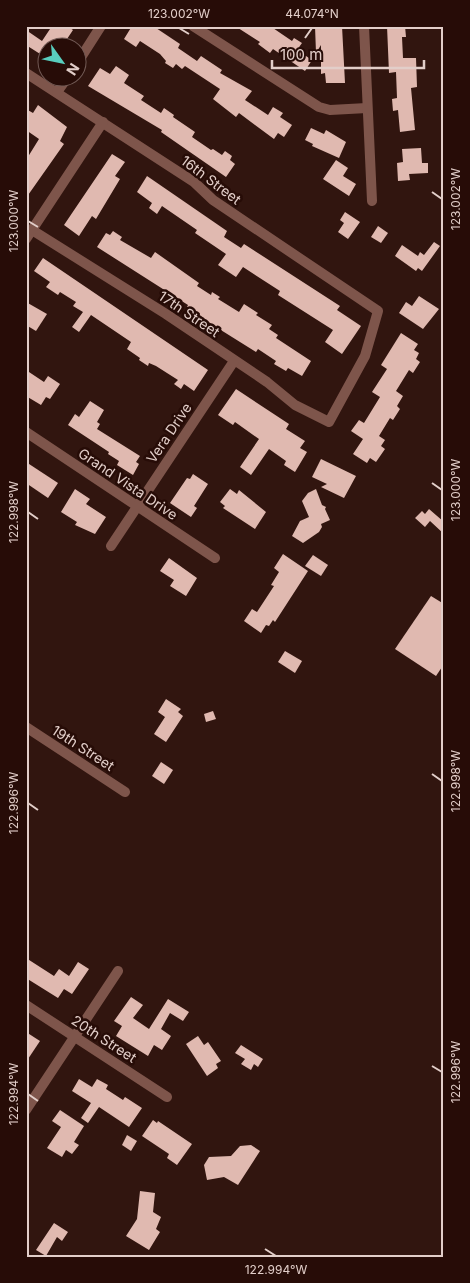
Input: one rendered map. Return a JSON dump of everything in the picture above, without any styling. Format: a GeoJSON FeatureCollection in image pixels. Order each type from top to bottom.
{"type":"FeatureCollection","features":[{"type":"Feature","properties":{"kind":"street"},"geometry":{"type":"LineString","coordinates":[[88,46],[101,26]]}},
{"type":"Feature","properties":{"kind":"street"},"geometry":{"type":"LineString","coordinates":[[193,26],[319,107],[330,110],[367,108]]}},
{"type":"Feature","properties":{"kind":"street"},"geometry":{"type":"LineString","coordinates":[[364,26],[372,201]]}},
{"type":"Feature","properties":{"kind":"street","name":"16th Street"},"geometry":{"type":"LineString","coordinates":[[26,73],[194,182],[213,200],[378,311],[365,356],[329,422]]}},
{"type":"Feature","properties":{"kind":"street"},"geometry":{"type":"LineString","coordinates":[[57,92],[60,88]]}},
{"type":"Feature","properties":{"kind":"street"},"geometry":{"type":"LineString","coordinates":[[26,239],[103,122]]}},
{"type":"Feature","properties":{"kind":"street","name":"17th Street"},"geometry":{"type":"LineString","coordinates":[[32,230],[166,314],[267,382],[296,405],[329,422]]}},
{"type":"Feature","properties":{"kind":"street","name":"Vera Drive"},"geometry":{"type":"LineString","coordinates":[[111,546],[234,361]]}},
{"type":"Feature","properties":{"kind":"street","name":"Grand Vista Drive"},"geometry":{"type":"LineString","coordinates":[[26,432],[215,558]]}},
{"type":"Feature","properties":{"kind":"street","name":"19th Street"},"geometry":{"type":"LineString","coordinates":[[26,727],[126,792]]}},
{"type":"Feature","properties":{"kind":"street"},"geometry":{"type":"LineString","coordinates":[[26,1110],[118,971]]}},
{"type":"Feature","properties":{"kind":"street","name":"20th Street"},"geometry":{"type":"LineString","coordinates":[[26,1005],[167,1097]]}},
{"type":"Feature","properties":{"kind":"building"},"geometry":{"type":"Polygon","coordinates":[[[52,26],[67,26],[73,30],[68,38],[44,38],[52,26]]]}},
{"type":"Feature","properties":{"kind":"building"},"geometry":{"type":"Polygon","coordinates":[[[132,26],[153,26],[180,44],[178,48],[197,61],[201,56],[222,70],[220,73],[252,91],[245,100],[268,115],[273,107],[283,113],[280,117],[292,125],[284,137],[278,133],[274,139],[239,113],[236,117],[213,99],[220,89],[185,66],[182,69],[176,64],[173,68],[165,63],[166,61],[160,54],[140,41],[136,47],[124,39],[132,26]]]}},
{"type":"Feature","properties":{"kind":"building"},"geometry":{"type":"Polygon","coordinates":[[[235,26],[270,26],[292,41],[294,38],[302,43],[297,50],[312,60],[305,71],[273,49],[270,53],[258,44],[260,42],[235,26]]]}},
{"type":"Feature","properties":{"kind":"building"},"geometry":{"type":"Polygon","coordinates":[[[315,26],[342,26],[345,83],[326,83],[325,73],[321,74],[321,45],[316,53],[315,26]]]}},
{"type":"Feature","properties":{"kind":"building"},"geometry":{"type":"Polygon","coordinates":[[[387,26],[405,26],[406,37],[402,37],[403,58],[416,58],[417,87],[411,88],[415,130],[400,132],[398,110],[393,111],[392,99],[397,98],[396,72],[389,73],[387,26]]]}},
{"type":"Feature","properties":{"kind":"building"},"geometry":{"type":"Polygon","coordinates":[[[26,30],[38,38],[38,53],[26,45],[26,30]]]}},
{"type":"Feature","properties":{"kind":"building"},"geometry":{"type":"Polygon","coordinates":[[[116,66],[129,75],[124,83],[144,96],[141,100],[161,113],[164,108],[174,115],[173,117],[195,132],[192,137],[211,150],[213,149],[222,155],[225,151],[232,156],[230,160],[235,164],[226,177],[161,132],[162,130],[88,86],[100,68],[110,74],[116,66]]]}},
{"type":"Feature","properties":{"kind":"building"},"geometry":{"type":"Polygon","coordinates":[[[38,105],[67,127],[60,141],[64,144],[26,198],[26,160],[39,139],[26,130],[26,109],[33,113],[38,105]]]}},
{"type":"Feature","properties":{"kind":"building"},"geometry":{"type":"Polygon","coordinates":[[[311,128],[324,134],[326,130],[346,142],[339,158],[312,146],[313,144],[305,140],[311,128]]]}},
{"type":"Feature","properties":{"kind":"building"},"geometry":{"type":"Polygon","coordinates":[[[421,148],[422,163],[428,163],[428,173],[409,174],[410,180],[398,181],[397,163],[403,162],[402,149],[421,148]]]}},
{"type":"Feature","properties":{"kind":"building"},"geometry":{"type":"Polygon","coordinates":[[[112,154],[125,162],[115,176],[120,179],[96,219],[92,216],[79,236],[64,225],[112,154]]]}},
{"type":"Feature","properties":{"kind":"building"},"geometry":{"type":"Polygon","coordinates":[[[336,160],[348,168],[343,176],[356,184],[349,196],[323,179],[336,160]]]}},
{"type":"Feature","properties":{"kind":"building"},"geometry":{"type":"Polygon","coordinates":[[[147,176],[227,231],[224,237],[241,248],[244,244],[340,306],[337,310],[361,326],[342,354],[325,342],[333,330],[278,295],[280,291],[243,267],[236,277],[218,265],[226,254],[195,233],[197,230],[162,206],[157,214],[149,208],[152,203],[137,192],[147,176]]]}},
{"type":"Feature","properties":{"kind":"building"},"geometry":{"type":"Polygon","coordinates":[[[345,212],[360,222],[348,239],[338,232],[344,223],[340,220],[345,212]]]}},
{"type":"Feature","properties":{"kind":"building"},"geometry":{"type":"Polygon","coordinates":[[[378,226],[388,233],[381,243],[371,237],[378,226]]]}},
{"type":"Feature","properties":{"kind":"building"},"geometry":{"type":"Polygon","coordinates":[[[113,231],[122,237],[120,240],[151,258],[155,252],[199,283],[197,286],[211,295],[212,292],[220,297],[218,299],[239,312],[244,304],[258,313],[256,315],[272,325],[269,329],[278,335],[276,338],[311,361],[302,376],[288,368],[286,371],[274,364],[276,361],[258,349],[256,352],[216,327],[187,307],[188,305],[97,247],[106,233],[110,235],[113,231]]]}},
{"type":"Feature","properties":{"kind":"building"},"geometry":{"type":"Polygon","coordinates":[[[434,242],[440,246],[422,271],[418,268],[416,271],[395,256],[402,245],[418,256],[420,252],[424,255],[434,242]]]}},
{"type":"Feature","properties":{"kind":"building"},"geometry":{"type":"Polygon","coordinates":[[[43,258],[208,370],[194,391],[184,384],[181,389],[174,384],[178,380],[156,366],[149,363],[148,366],[139,360],[140,358],[127,349],[131,342],[91,315],[79,332],[72,327],[83,312],[73,306],[76,302],[60,292],[58,295],[46,287],[50,282],[34,271],[43,258]]]}},
{"type":"Feature","properties":{"kind":"building"},"geometry":{"type":"Polygon","coordinates":[[[419,296],[439,309],[423,329],[399,313],[406,302],[412,306],[419,296]]]}},
{"type":"Feature","properties":{"kind":"building"},"geometry":{"type":"Polygon","coordinates":[[[26,302],[47,314],[36,331],[26,325],[26,302]]]}},
{"type":"Feature","properties":{"kind":"building"},"geometry":{"type":"Polygon","coordinates":[[[401,333],[418,344],[414,350],[419,353],[416,359],[420,362],[413,373],[409,370],[396,391],[403,396],[397,406],[400,409],[393,420],[390,418],[379,436],[385,440],[381,446],[385,449],[376,462],[370,458],[367,463],[353,454],[363,439],[351,431],[359,420],[364,423],[380,397],[372,392],[387,369],[381,365],[401,333]]]}},
{"type":"Feature","properties":{"kind":"building"},"geometry":{"type":"Polygon","coordinates":[[[26,370],[44,382],[48,376],[60,384],[50,399],[46,397],[41,405],[26,396],[26,370]]]}},
{"type":"Feature","properties":{"kind":"building"},"geometry":{"type":"Polygon","coordinates":[[[236,389],[289,424],[286,429],[305,441],[300,448],[307,452],[295,472],[284,465],[286,461],[269,449],[251,475],[240,467],[259,439],[235,422],[233,425],[218,415],[236,389]]]}},
{"type":"Feature","properties":{"kind":"building"},"geometry":{"type":"Polygon","coordinates":[[[90,401],[104,410],[97,422],[100,424],[97,429],[140,456],[136,462],[139,464],[133,475],[117,465],[119,461],[108,454],[109,452],[68,425],[75,414],[79,417],[90,401]]]}},
{"type":"Feature","properties":{"kind":"building"},"geometry":{"type":"Polygon","coordinates":[[[321,459],[356,476],[344,498],[321,487],[327,484],[312,477],[321,459]]]}},
{"type":"Feature","properties":{"kind":"building"},"geometry":{"type":"Polygon","coordinates":[[[26,462],[58,483],[48,498],[26,483],[26,462]]]}},
{"type":"Feature","properties":{"kind":"building"},"geometry":{"type":"Polygon","coordinates":[[[193,474],[208,484],[194,506],[197,508],[191,517],[170,503],[187,478],[190,479],[193,474]]]}},
{"type":"Feature","properties":{"kind":"building"},"geometry":{"type":"Polygon","coordinates":[[[75,489],[90,499],[86,504],[106,517],[95,534],[75,525],[77,522],[61,512],[75,489]]]}},
{"type":"Feature","properties":{"kind":"building"},"geometry":{"type":"Polygon","coordinates":[[[230,489],[237,494],[239,490],[266,512],[255,529],[223,508],[225,506],[220,502],[230,489]]]}},
{"type":"Feature","properties":{"kind":"building"},"geometry":{"type":"Polygon","coordinates":[[[316,489],[322,505],[326,507],[325,509],[330,520],[321,524],[322,527],[319,532],[303,543],[292,536],[300,521],[309,517],[302,501],[308,493],[316,489]]]}},
{"type":"Feature","properties":{"kind":"building"},"geometry":{"type":"Polygon","coordinates":[[[429,509],[444,522],[444,534],[430,521],[425,527],[415,518],[422,511],[425,514],[429,509]]]}},
{"type":"Feature","properties":{"kind":"building"},"geometry":{"type":"Polygon","coordinates":[[[283,554],[308,571],[275,622],[273,620],[269,626],[266,625],[261,633],[244,621],[252,609],[257,612],[274,586],[271,585],[279,572],[274,568],[283,554]]]}},
{"type":"Feature","properties":{"kind":"building"},"geometry":{"type":"Polygon","coordinates":[[[313,555],[328,565],[321,576],[305,566],[313,555]]]}},
{"type":"Feature","properties":{"kind":"building"},"geometry":{"type":"Polygon","coordinates":[[[169,558],[197,578],[186,596],[170,586],[174,580],[160,571],[169,558]]]}},
{"type":"Feature","properties":{"kind":"building"},"geometry":{"type":"Polygon","coordinates":[[[431,596],[444,604],[444,664],[436,676],[395,649],[431,596]]]}},
{"type":"Feature","properties":{"kind":"building"},"geometry":{"type":"Polygon","coordinates":[[[285,651],[302,661],[295,673],[278,662],[285,651]]]}},
{"type":"Feature","properties":{"kind":"building"},"geometry":{"type":"Polygon","coordinates":[[[166,699],[181,709],[178,712],[183,716],[166,742],[154,734],[165,717],[158,712],[166,699]]]}},
{"type":"Feature","properties":{"kind":"building"},"geometry":{"type":"Polygon","coordinates":[[[213,711],[216,719],[206,722],[204,714],[213,711]]]}},
{"type":"Feature","properties":{"kind":"building"},"geometry":{"type":"Polygon","coordinates":[[[161,762],[173,770],[164,784],[152,776],[161,762]]]}},
{"type":"Feature","properties":{"kind":"building"},"geometry":{"type":"Polygon","coordinates":[[[26,958],[54,976],[59,969],[69,976],[78,962],[89,969],[72,994],[64,989],[58,998],[26,978],[26,958]]]}},
{"type":"Feature","properties":{"kind":"building"},"geometry":{"type":"Polygon","coordinates":[[[131,997],[143,1005],[133,1018],[149,1029],[168,999],[189,1012],[183,1021],[170,1013],[161,1029],[171,1036],[162,1050],[154,1045],[148,1056],[116,1036],[122,1026],[114,1021],[131,997]]]}},
{"type":"Feature","properties":{"kind":"building"},"geometry":{"type":"Polygon","coordinates":[[[26,1032],[40,1041],[26,1062],[26,1032]]]}},
{"type":"Feature","properties":{"kind":"building"},"geometry":{"type":"Polygon","coordinates":[[[198,1036],[204,1045],[208,1042],[221,1061],[216,1064],[218,1068],[207,1076],[186,1044],[198,1036]]]}},
{"type":"Feature","properties":{"kind":"building"},"geometry":{"type":"Polygon","coordinates":[[[241,1045],[263,1059],[258,1067],[254,1064],[251,1070],[241,1064],[245,1059],[235,1053],[241,1045]]]}},
{"type":"Feature","properties":{"kind":"building"},"geometry":{"type":"Polygon","coordinates":[[[79,1079],[92,1087],[97,1079],[108,1085],[106,1089],[123,1100],[125,1097],[142,1108],[129,1127],[99,1107],[88,1123],[81,1118],[91,1103],[72,1091],[79,1079]]]}},
{"type":"Feature","properties":{"kind":"building"},"geometry":{"type":"Polygon","coordinates":[[[60,1110],[84,1126],[74,1142],[79,1145],[72,1154],[66,1150],[62,1157],[47,1148],[61,1127],[52,1121],[60,1110]]]}},
{"type":"Feature","properties":{"kind":"building"},"geometry":{"type":"Polygon","coordinates":[[[153,1120],[157,1123],[158,1121],[192,1144],[177,1165],[167,1158],[169,1154],[142,1136],[153,1120]]]}},
{"type":"Feature","properties":{"kind":"building"},"geometry":{"type":"Polygon","coordinates":[[[127,1135],[137,1141],[131,1151],[122,1145],[127,1135]]]}},
{"type":"Feature","properties":{"kind":"building"},"geometry":{"type":"Polygon","coordinates":[[[251,1145],[260,1151],[238,1185],[224,1177],[207,1180],[204,1165],[209,1157],[231,1156],[240,1146],[251,1145]]]}},
{"type":"Feature","properties":{"kind":"building"},"geometry":{"type":"Polygon","coordinates":[[[140,1191],[155,1193],[153,1212],[161,1217],[156,1229],[160,1232],[149,1250],[126,1236],[137,1219],[140,1191]]]}},
{"type":"Feature","properties":{"kind":"building"},"geometry":{"type":"Polygon","coordinates":[[[54,1223],[68,1232],[62,1241],[57,1237],[46,1256],[36,1250],[54,1223]]]}}]}
